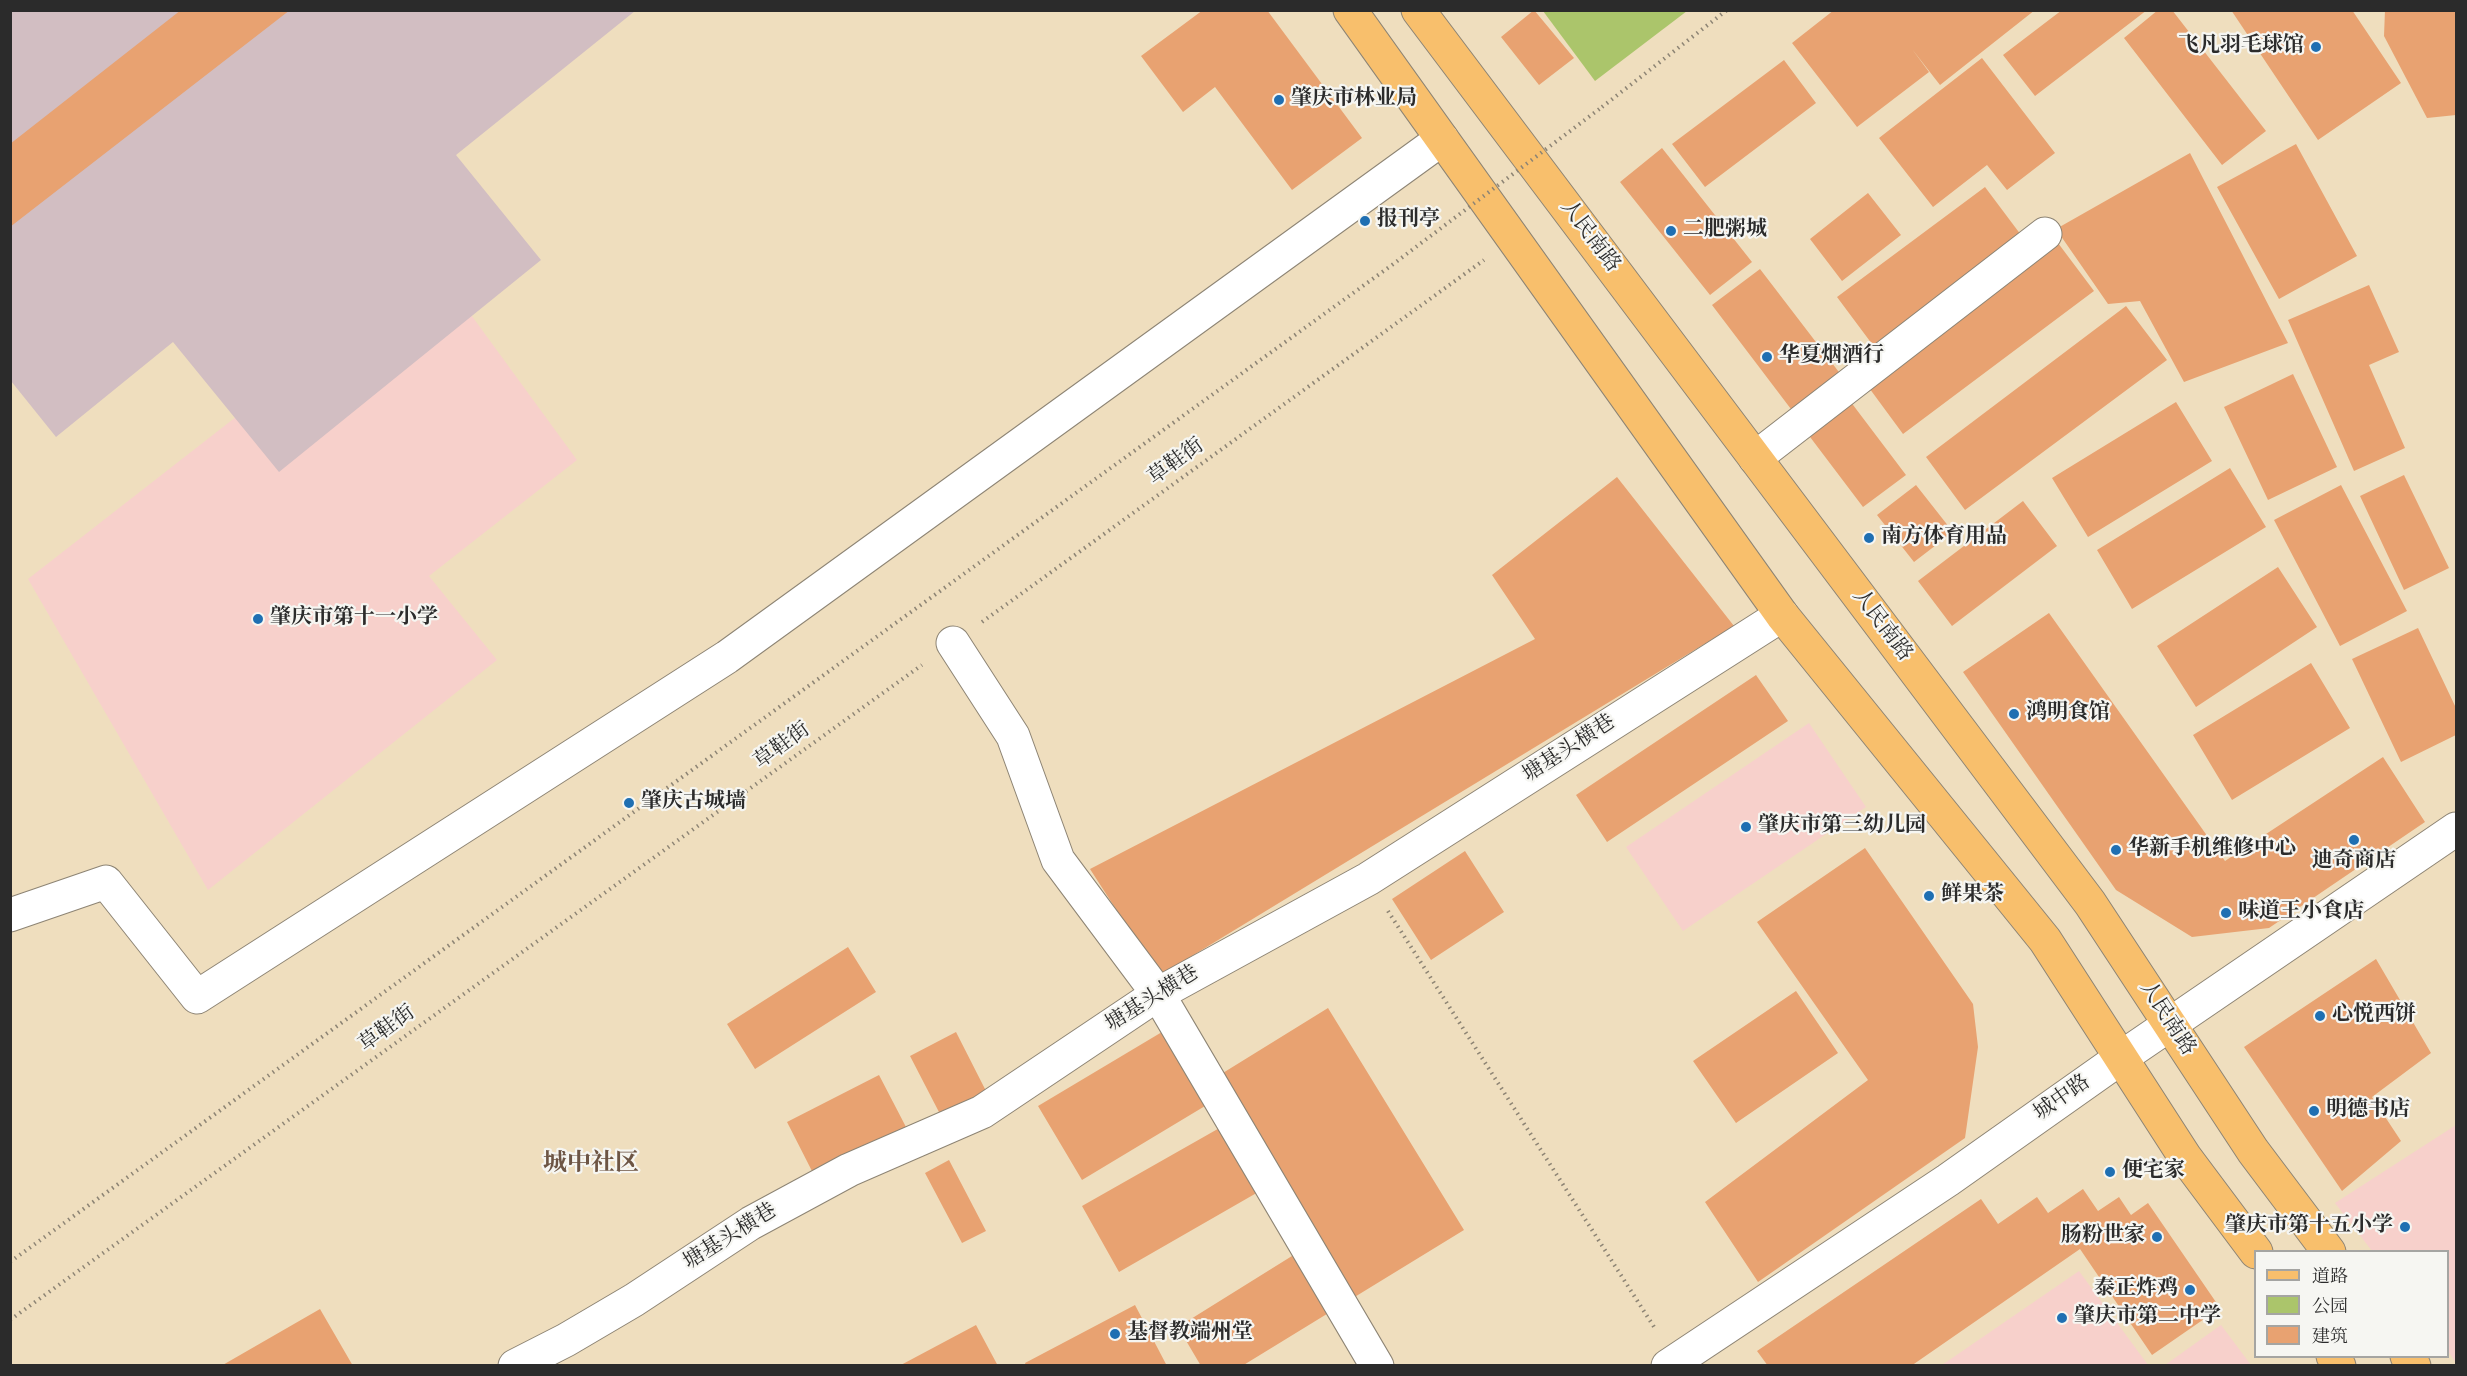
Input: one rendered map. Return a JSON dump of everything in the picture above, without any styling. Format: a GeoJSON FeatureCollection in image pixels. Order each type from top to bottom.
{"type":"FeatureCollection","features":[{"type":"Feature","properties":{"kind":"main road"},"geometry":{"type":"LineString","coordinates":[[1350,10],[1782,615],[2045,940],[2185,1156],[2255,1250]]}},
{"type":"Feature","properties":{"kind":"main road","name":"人民南路"},"geometry":{"type":"LineString","coordinates":[[1418,10],[2090,903],[2253,1151],[2328,1250]]}},
{"type":"Feature","properties":{"kind":"street"},"geometry":{"type":"LineString","coordinates":[[10,915],[106,882],[197,997],[728,657],[1442,139]]}},
{"type":"Feature","properties":{"kind":"street"},"geometry":{"type":"LineString","coordinates":[[1755,458],[2045,234]]}},
{"type":"Feature","properties":{"kind":"street","name":"塘基头横巷"},"geometry":{"type":"LineString","coordinates":[[515,1365],[566,1340],[625,1305],[751,1223],[849,1170],[981,1113],[1158,994],[1368,879],[1782,615]]}},
{"type":"Feature","properties":{"kind":"street"},"geometry":{"type":"LineString","coordinates":[[953,643],[1013,736],[1058,860],[1158,994],[1377,1365]]}},
{"type":"Feature","properties":{"kind":"street","name":"城中路"},"geometry":{"type":"LineString","coordinates":[[1672,1363],[1948,1180],[2122,1057],[2457,829]]}},
{"type":"Feature","properties":{"kind":"path"},"geometry":{"type":"LineString","coordinates":[[10,1262],[1392,265],[1727,10]]}},
{"type":"Feature","properties":{"kind":"path","name":"草鞋街"},"geometry":{"type":"LineString","coordinates":[[10,1320],[1514,238]]}},
{"type":"Feature","properties":{"kind":"path"},"geometry":{"type":"LineString","coordinates":[[1368,879],[1672,1363]]}},
{"type":"Feature","properties":{"kind":"shaded area"},"geometry":{"type":"Polygon","coordinates":[[[10,11],[635,11],[456,155],[541,260],[279,472],[173,342],[56,437],[11,381],[10,11]]]}},
{"type":"Feature","properties":{"kind":"shaded area","name":"肇庆市第十一小学"},"geometry":{"type":"Polygon","coordinates":[[[466,308],[577,460],[429,576],[497,660],[208,890],[28,579],[250,406],[466,308]]]}},
{"type":"Feature","properties":{"kind":"shaded area","name":"肇庆市第三幼儿园"},"geometry":{"type":"Polygon","coordinates":[[[1809,723],[1866,807],[1683,931],[1626,847],[1809,723]]]}},
{"type":"Feature","properties":{"kind":"shaded area","name":"肇庆市第十五小学"},"geometry":{"type":"Polygon","coordinates":[[[2456,1125],[2456,1363],[2449,1352],[2449,1250],[2371,1250],[2335,1203],[2456,1125]]]}},
{"type":"Feature","properties":{"kind":"shaded area","name":"肇庆市第二中学"},"geometry":{"type":"Polygon","coordinates":[[[2079,1271],[2148,1365],[1942,1365],[2079,1271]]]}},
{"type":"Feature","properties":{"kind":"shaded area","name":"肇庆市第二中学"},"geometry":{"type":"Polygon","coordinates":[[[2221,1325],[2251,1365],[2165,1365],[2221,1325]]]}},
{"type":"Feature","properties":{"kind":"green space"},"geometry":{"type":"Polygon","coordinates":[[[1543,11],[1687,11],[1595,81],[1543,11]]]}},
{"type":"Feature","properties":{"kind":"building"},"geometry":{"type":"Polygon","coordinates":[[[181,10],[290,10],[10,227],[10,144],[181,10]]]}},
{"type":"Feature","properties":{"kind":"building","name":"肇庆市林业局"},"geometry":{"type":"Polygon","coordinates":[[[1203,10],[1267,10],[1362,138],[1292,190],[1215,87],[1183,112],[1141,56],[1203,10]]]}},
{"type":"Feature","properties":{"kind":"building"},"geometry":{"type":"Polygon","coordinates":[[[1534,10],[1574,58],[1539,85],[1501,37],[1534,10]]]}},
{"type":"Feature","properties":{"kind":"building"},"geometry":{"type":"Polygon","coordinates":[[[1834,10],[2035,10],[1940,85],[1912,49],[1929,72],[1857,127],[1792,43],[1834,10]]]}},
{"type":"Feature","properties":{"kind":"building"},"geometry":{"type":"Polygon","coordinates":[[[2062,10],[2147,10],[2035,96],[2003,55],[2062,10]]]}},
{"type":"Feature","properties":{"kind":"building"},"geometry":{"type":"Polygon","coordinates":[[[2158,10],[2172,10],[2266,131],[2222,165],[2124,38],[2158,10]]]}},
{"type":"Feature","properties":{"kind":"building","name":"飞凡羽毛球馆"},"geometry":{"type":"Polygon","coordinates":[[[2231,10],[2352,10],[2401,83],[2318,140],[2231,10]]]}},
{"type":"Feature","properties":{"kind":"building"},"geometry":{"type":"Polygon","coordinates":[[[2385,10],[2456,10],[2456,115],[2427,118],[2384,36],[2385,10]]]}},
{"type":"Feature","properties":{"kind":"building"},"geometry":{"type":"Polygon","coordinates":[[[1982,58],[2055,153],[2007,190],[1987,165],[1933,207],[1879,138],[1982,58]]]}},
{"type":"Feature","properties":{"kind":"building"},"geometry":{"type":"Polygon","coordinates":[[[1784,60],[1816,103],[1705,187],[1672,144],[1784,60]]]}},
{"type":"Feature","properties":{"kind":"building"},"geometry":{"type":"Polygon","coordinates":[[[2296,144],[2357,256],[2279,299],[2217,187],[2296,144]]]}},
{"type":"Feature","properties":{"kind":"building"},"geometry":{"type":"Polygon","coordinates":[[[1662,148],[1752,262],[1710,295],[1620,182],[1662,148]]]}},
{"type":"Feature","properties":{"kind":"building"},"geometry":{"type":"Polygon","coordinates":[[[2190,153],[2288,343],[2184,382],[2140,301],[2108,304],[2056,229],[2190,153]]]}},
{"type":"Feature","properties":{"kind":"building"},"geometry":{"type":"Polygon","coordinates":[[[1985,187],[2024,239],[1875,348],[1837,297],[1985,187]]]}},
{"type":"Feature","properties":{"kind":"building"},"geometry":{"type":"Polygon","coordinates":[[[1868,193],[1901,235],[1842,281],[1810,239],[1868,193]]]}},
{"type":"Feature","properties":{"kind":"building"},"geometry":{"type":"Polygon","coordinates":[[[2055,239],[2094,291],[1903,434],[1864,381],[2055,239]]]}},
{"type":"Feature","properties":{"kind":"building"},"geometry":{"type":"Polygon","coordinates":[[[1760,269],[1845,380],[1797,417],[1712,305],[1760,269]]]}},
{"type":"Feature","properties":{"kind":"building"},"geometry":{"type":"Polygon","coordinates":[[[2369,285],[2399,352],[2369,365],[2405,448],[2354,471],[2288,320],[2369,285]]]}},
{"type":"Feature","properties":{"kind":"building"},"geometry":{"type":"Polygon","coordinates":[[[2126,306],[2167,360],[1965,510],[1926,457],[2126,306]]]}},
{"type":"Feature","properties":{"kind":"building"},"geometry":{"type":"Polygon","coordinates":[[[2293,374],[2337,467],[2268,500],[2224,407],[2293,374]]]}},
{"type":"Feature","properties":{"kind":"building"},"geometry":{"type":"Polygon","coordinates":[[[1847,397],[1906,475],[1863,507],[1804,429],[1847,397]]]}},
{"type":"Feature","properties":{"kind":"building"},"geometry":{"type":"Polygon","coordinates":[[[2176,402],[2212,461],[2088,537],[2052,478],[2176,402]]]}},
{"type":"Feature","properties":{"kind":"building"},"geometry":{"type":"Polygon","coordinates":[[[2230,468],[2266,527],[2132,609],[2097,550],[2230,468]]]}},
{"type":"Feature","properties":{"kind":"building"},"geometry":{"type":"Polygon","coordinates":[[[2404,475],[2449,568],[2404,590],[2360,496],[2404,475]]]}},
{"type":"Feature","properties":{"kind":"building"},"geometry":{"type":"Polygon","coordinates":[[[1617,477],[1734,626],[1159,976],[1090,869],[1535,639],[1492,575],[1617,477]]]}},
{"type":"Feature","properties":{"kind":"building"},"geometry":{"type":"Polygon","coordinates":[[[1916,485],[1953,532],[1914,562],[1877,515],[1916,485]]]}},
{"type":"Feature","properties":{"kind":"building"},"geometry":{"type":"Polygon","coordinates":[[[2341,485],[2407,611],[2340,646],[2274,520],[2341,485]]]}},
{"type":"Feature","properties":{"kind":"building"},"geometry":{"type":"Polygon","coordinates":[[[2023,501],[2057,546],[1952,626],[1918,581],[2023,501]]]}},
{"type":"Feature","properties":{"kind":"building"},"geometry":{"type":"Polygon","coordinates":[[[2278,567],[2317,627],[2196,707],[2157,646],[2278,567]]]}},
{"type":"Feature","properties":{"kind":"building"},"geometry":{"type":"Polygon","coordinates":[[[2049,613],[2225,861],[2383,757],[2425,822],[2269,928],[2192,937],[2116,890],[1963,672],[2049,613]]]}},
{"type":"Feature","properties":{"kind":"building"},"geometry":{"type":"Polygon","coordinates":[[[2418,628],[2456,708],[2456,735],[2401,762],[2352,659],[2418,628]]]}},
{"type":"Feature","properties":{"kind":"building"},"geometry":{"type":"Polygon","coordinates":[[[2311,663],[2350,728],[2232,800],[2193,735],[2311,663]]]}},
{"type":"Feature","properties":{"kind":"building"},"geometry":{"type":"Polygon","coordinates":[[[1756,675],[1788,721],[1607,842],[1576,795],[1756,675]]]}},
{"type":"Feature","properties":{"kind":"building"},"geometry":{"type":"Polygon","coordinates":[[[1865,848],[1973,1004],[1978,1047],[1965,1138],[1758,1282],[1705,1202],[1868,1080],[1757,922],[1865,848]]]}},
{"type":"Feature","properties":{"kind":"building"},"geometry":{"type":"Polygon","coordinates":[[[1465,851],[1504,912],[1431,960],[1392,899],[1465,851]]]}},
{"type":"Feature","properties":{"kind":"building"},"geometry":{"type":"Polygon","coordinates":[[[848,947],[876,992],[755,1069],[727,1024],[848,947]]]}},
{"type":"Feature","properties":{"kind":"building"},"geometry":{"type":"Polygon","coordinates":[[[2376,959],[2431,1053],[2372,1097],[2401,1141],[2342,1191],[2244,1047],[2376,959]]]}},
{"type":"Feature","properties":{"kind":"building"},"geometry":{"type":"Polygon","coordinates":[[[1796,991],[1838,1053],[1736,1123],[1693,1061],[1796,991]]]}},
{"type":"Feature","properties":{"kind":"building"},"geometry":{"type":"Polygon","coordinates":[[[1328,1008],[1464,1230],[1353,1298],[1218,1076],[1328,1008]]]}},
{"type":"Feature","properties":{"kind":"building"},"geometry":{"type":"Polygon","coordinates":[[[1167,1029],[1210,1103],[1082,1180],[1038,1106],[1167,1029]]]}},
{"type":"Feature","properties":{"kind":"building"},"geometry":{"type":"Polygon","coordinates":[[[956,1032],[986,1091],[940,1114],[910,1056],[956,1032]]]}},
{"type":"Feature","properties":{"kind":"building"},"geometry":{"type":"Polygon","coordinates":[[[879,1075],[906,1127],[814,1175],[787,1122],[879,1075]]]}},
{"type":"Feature","properties":{"kind":"building"},"geometry":{"type":"Polygon","coordinates":[[[1223,1126],[1260,1191],[1119,1272],[1082,1206],[1223,1126]]]}},
{"type":"Feature","properties":{"kind":"building"},"geometry":{"type":"Polygon","coordinates":[[[949,1160],[986,1231],[962,1243],[925,1173],[949,1160]]]}},
{"type":"Feature","properties":{"kind":"building"},"geometry":{"type":"Polygon","coordinates":[[[2083,1189],[2098,1211],[2119,1197],[2131,1215],[2148,1203],[2220,1308],[2152,1355],[2080,1249],[1911,1366],[1768,1366],[1757,1351],[1981,1199],[1998,1224],[2037,1197],[2048,1213],[2083,1189]]]}},
{"type":"Feature","properties":{"kind":"building"},"geometry":{"type":"Polygon","coordinates":[[[1300,1251],[1335,1309],[1242,1366],[1201,1366],[1178,1327],[1300,1251]]]}},
{"type":"Feature","properties":{"kind":"building","name":"基督教端州堂"},"geometry":{"type":"Polygon","coordinates":[[[1135,1305],[1167,1366],[1026,1366],[1025,1363],[1135,1305]]]}},
{"type":"Feature","properties":{"kind":"building"},"geometry":{"type":"Polygon","coordinates":[[[320,1309],[353,1366],[221,1366],[320,1309]]]}},
{"type":"Feature","properties":{"kind":"building"},"geometry":{"type":"Polygon","coordinates":[[[976,1325],[998,1366],[899,1366],[976,1325]]]}},
{"type":"Feature","properties":{"kind":"place","name":"飞凡羽毛球馆"},"geometry":{"type":"Point","coordinates":[2316,47]}},
{"type":"Feature","properties":{"kind":"place","name":"肇庆市林业局"},"geometry":{"type":"Point","coordinates":[1279,100]}},
{"type":"Feature","properties":{"kind":"place","name":"报刊亭"},"geometry":{"type":"Point","coordinates":[1365,221]}},
{"type":"Feature","properties":{"kind":"place","name":"二肥粥城"},"geometry":{"type":"Point","coordinates":[1671,231]}},
{"type":"Feature","properties":{"kind":"place","name":"华夏烟酒行"},"geometry":{"type":"Point","coordinates":[1767,357]}},
{"type":"Feature","properties":{"kind":"place","name":"南方体育用品"},"geometry":{"type":"Point","coordinates":[1869,538]}},
{"type":"Feature","properties":{"kind":"place","name":"肇庆市第十一小学"},"geometry":{"type":"Point","coordinates":[258,619]}},
{"type":"Feature","properties":{"kind":"place","name":"鸿明食馆"},"geometry":{"type":"Point","coordinates":[2014,714]}},
{"type":"Feature","properties":{"kind":"place","name":"肇庆古城墙"},"geometry":{"type":"Point","coordinates":[629,803]}},
{"type":"Feature","properties":{"kind":"place","name":"肇庆市第三幼儿园"},"geometry":{"type":"Point","coordinates":[1746,827]}},
{"type":"Feature","properties":{"kind":"place","name":"迪奇商店"},"geometry":{"type":"Point","coordinates":[2354,840]}},
{"type":"Feature","properties":{"kind":"place","name":"华新手机维修中心"},"geometry":{"type":"Point","coordinates":[2116,850]}},
{"type":"Feature","properties":{"kind":"place","name":"鲜果茶"},"geometry":{"type":"Point","coordinates":[1929,896]}},
{"type":"Feature","properties":{"kind":"place","name":"味道王小食店"},"geometry":{"type":"Point","coordinates":[2226,913]}},
{"type":"Feature","properties":{"kind":"place","name":"心悦西饼"},"geometry":{"type":"Point","coordinates":[2320,1016]}},
{"type":"Feature","properties":{"kind":"place","name":"明德书店"},"geometry":{"type":"Point","coordinates":[2314,1111]}},
{"type":"Feature","properties":{"kind":"place","name":"便宅家"},"geometry":{"type":"Point","coordinates":[2110,1172]}},
{"type":"Feature","properties":{"kind":"place","name":"肇庆市第十五小学"},"geometry":{"type":"Point","coordinates":[2405,1227]}},
{"type":"Feature","properties":{"kind":"place","name":"肠粉世家"},"geometry":{"type":"Point","coordinates":[2157,1237]}},
{"type":"Feature","properties":{"kind":"place","name":"泰正炸鸡"},"geometry":{"type":"Point","coordinates":[2190,1290]}},
{"type":"Feature","properties":{"kind":"place","name":"肇庆市第二中学"},"geometry":{"type":"Point","coordinates":[2062,1318]}},
{"type":"Feature","properties":{"kind":"place","name":"基督教端州堂"},"geometry":{"type":"Point","coordinates":[1115,1334]}},
{"type":"Feature","properties":{"kind":"district","name":"城中社区"},"geometry":{"type":"Point","coordinates":[591,1166]}}]}
